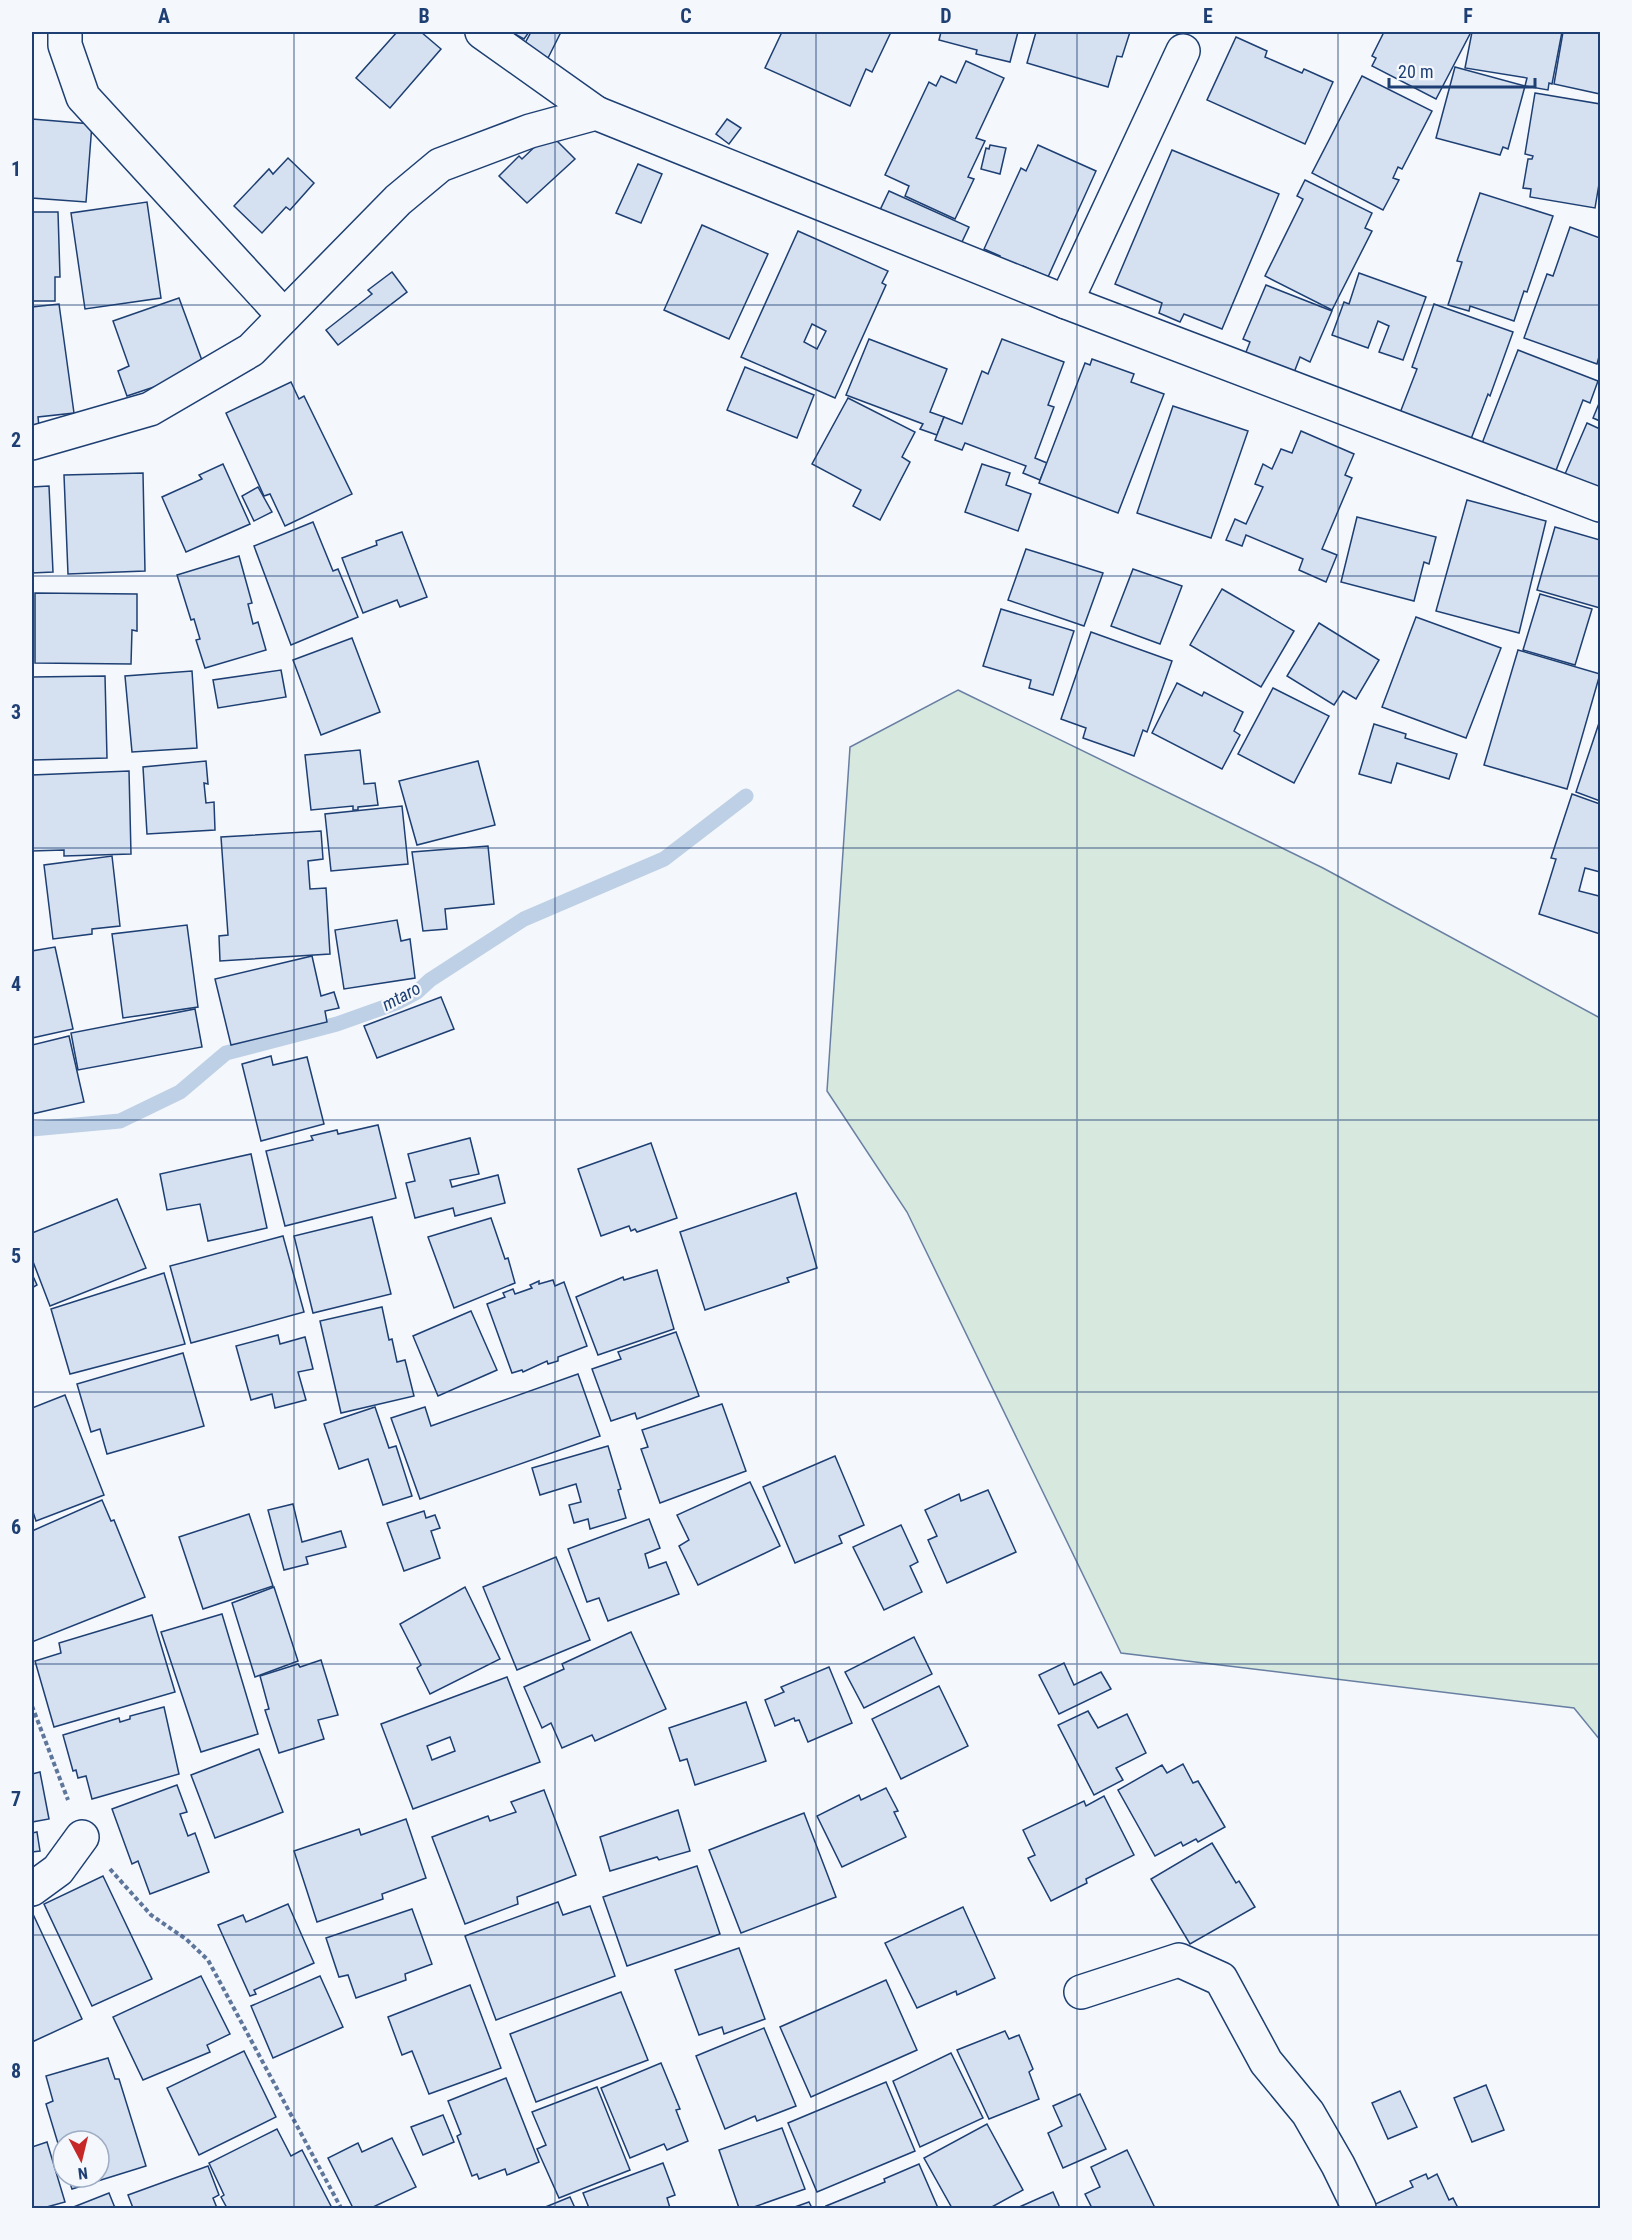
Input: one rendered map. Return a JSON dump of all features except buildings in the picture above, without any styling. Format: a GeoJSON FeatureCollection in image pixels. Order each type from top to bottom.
{"type":"FeatureCollection","features":[{"type":"Feature","properties":{"kind":"street"},"geometry":{"type":"LineString","coordinates":[[65,32],[65,45],[83,98],[284,316]]}},
{"type":"Feature","properties":{"kind":"street"},"geometry":{"type":"LineString","coordinates":[[482,32],[596,113],[1066,302],[1600,505]]}},
{"type":"Feature","properties":{"kind":"street"},"geometry":{"type":"LineString","coordinates":[[1066,302],[1183,51]]}},
{"type":"Feature","properties":{"kind":"street"},"geometry":{"type":"LineString","coordinates":[[32,443],[150,409],[251,350],[398,200],[440,165],[530,131],[596,113]]}},
{"type":"Feature","properties":{"kind":"street"},"geometry":{"type":"LineString","coordinates":[[32,1889],[58,1870],[82,1837]]}},
{"type":"Feature","properties":{"kind":"street"},"geometry":{"type":"LineString","coordinates":[[1081,1992],[1179,1960],[1221,1979],[1266,2062],[1308,2113],[1338,2165],[1359,2208]]}},
{"type":"Feature","properties":{"kind":"path"},"geometry":{"type":"LineString","coordinates":[[32,1706],[82,1837],[151,1916],[186,1939],[208,1960],[341,2208]]}},
{"type":"Feature","properties":{"kind":"shaded area"},"geometry":{"type":"Polygon","coordinates":[[[958,690],[1323,868],[1600,1018],[1600,1740],[1574,1708],[1121,1653],[907,1212],[827,1091],[850,747],[958,690]]]}},
{"type":"Feature","properties":{"kind":"waterway","name":"mtaro"},"geometry":{"type":"LineString","coordinates":[[32,1129],[120,1121],[180,1092],[226,1053],[337,1024],[396,1003],[417,992],[430,980],[524,919],[664,859],[746,796]]}}]}
